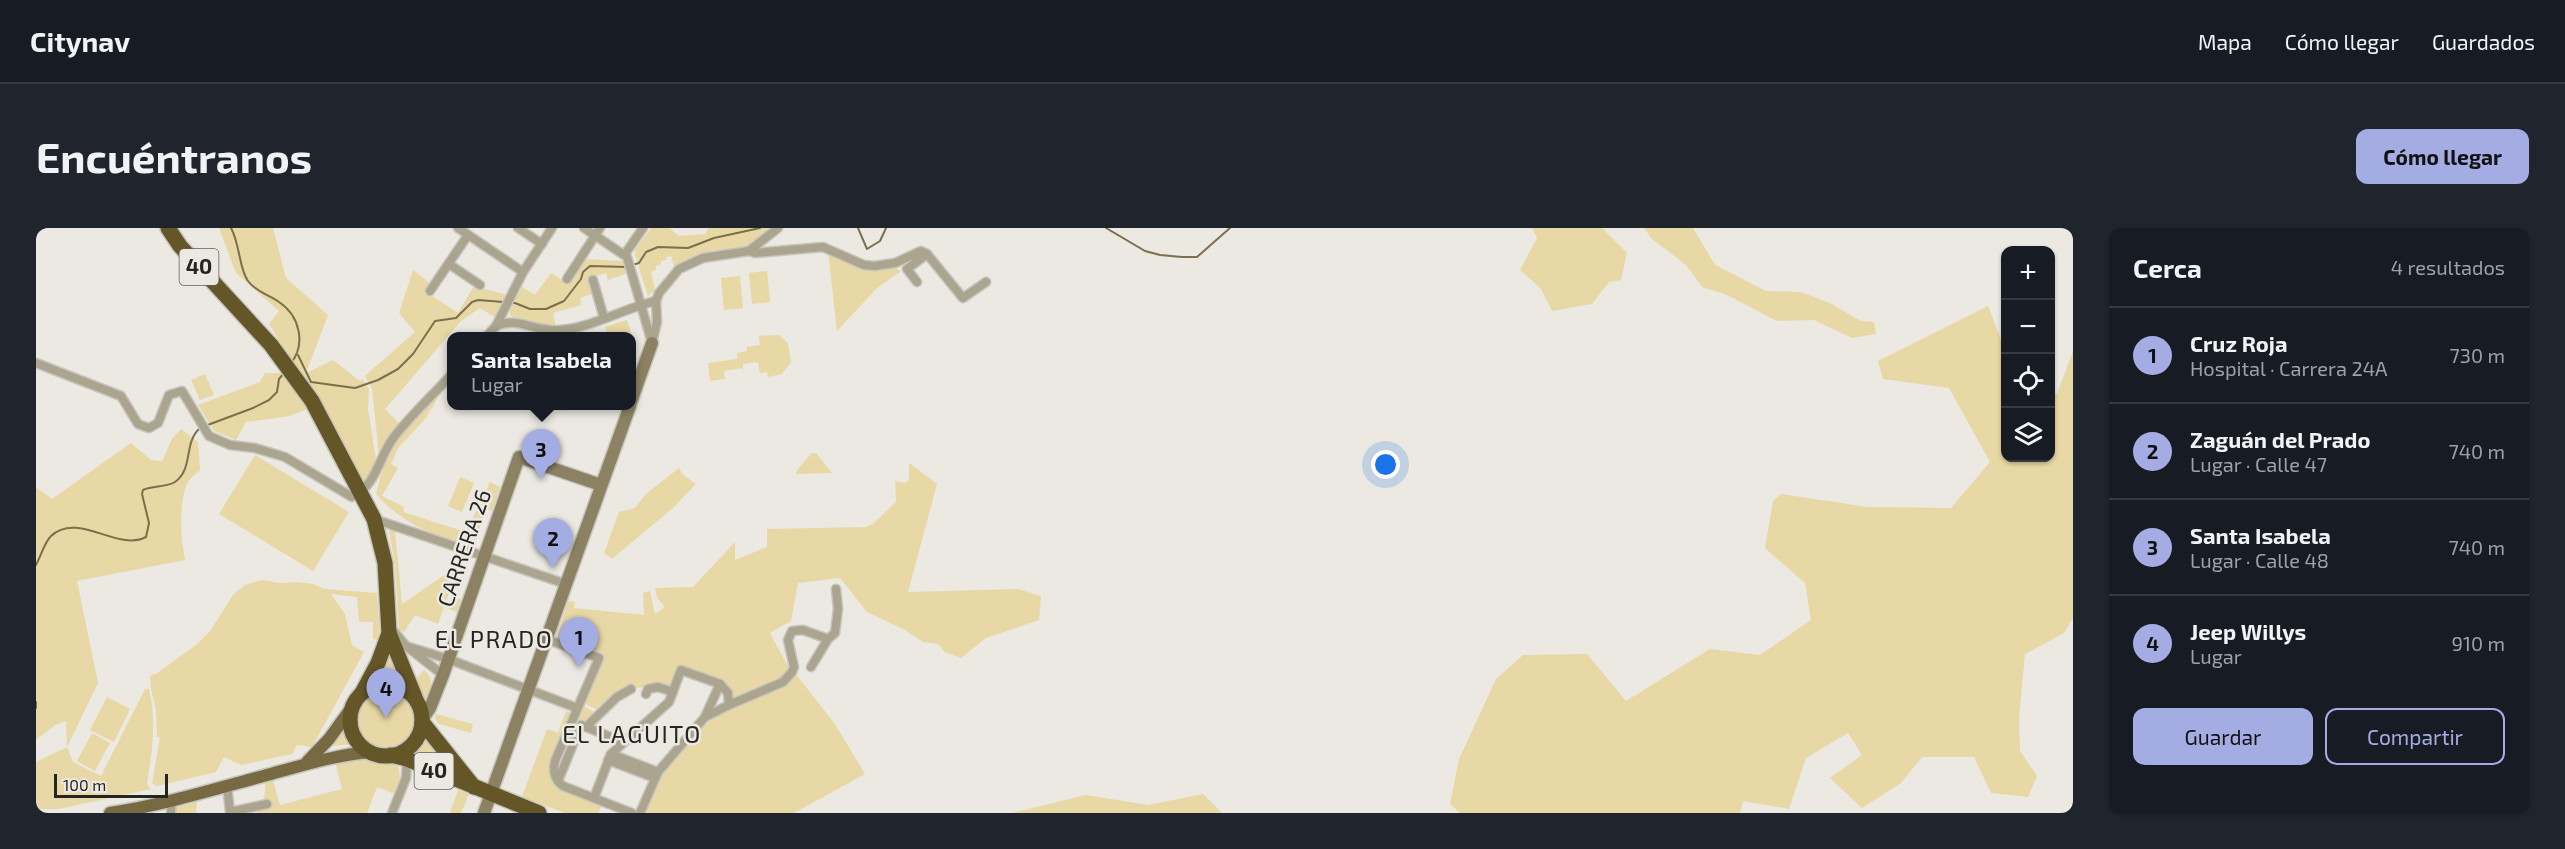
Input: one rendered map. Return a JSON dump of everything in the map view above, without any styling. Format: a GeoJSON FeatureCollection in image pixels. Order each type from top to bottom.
{"type":"FeatureCollection","features":[{"type":"Feature","properties":{"kind":"highway","name":"40"},"geometry":{"type":"LineString","coordinates":[[168,228],[180,246],[278,353],[312,401],[374,519],[385,563],[389,629],[422,721],[476,789]]}},
{"type":"Feature","properties":{"kind":"highway","name":"40"},"geometry":{"type":"LineString","coordinates":[[350,710],[378,663],[389,629]]}},
{"type":"Feature","properties":{"kind":"highway"},"geometry":{"type":"LineString","coordinates":[[362,693],[374,686],[388,684],[407,691],[417,702]]}},
{"type":"Feature","properties":{"kind":"highway"},"geometry":{"type":"LineString","coordinates":[[350,710],[350,724],[354,738],[370,752]]}},
{"type":"Feature","properties":{"kind":"highway","name":"40"},"geometry":{"type":"LineString","coordinates":[[391,755],[410,747],[418,735],[422,721]]}},
{"type":"Feature","properties":{"kind":"highway","name":"40"},"geometry":{"type":"LineString","coordinates":[[370,752],[406,759],[539,813]]}},
{"type":"Feature","properties":{"kind":"main road","name":"40"},"geometry":{"type":"LineString","coordinates":[[306,763],[329,739],[350,710]]}},
{"type":"Feature","properties":{"kind":"main road","name":"40"},"geometry":{"type":"LineString","coordinates":[[110,813],[172,800],[306,763],[370,752]]}},
{"type":"Feature","properties":{"kind":"street"},"geometry":{"type":"LineString","coordinates":[[458,228],[523,272]]}},
{"type":"Feature","properties":{"kind":"street"},"geometry":{"type":"LineString","coordinates":[[518,228],[542,244]]}},
{"type":"Feature","properties":{"kind":"street"},"geometry":{"type":"LineString","coordinates":[[490,332],[496,326],[523,272],[552,228]]}},
{"type":"Feature","properties":{"kind":"street"},"geometry":{"type":"LineString","coordinates":[[584,228],[598,232],[627,257],[652,343]]}},
{"type":"Feature","properties":{"kind":"street"},"geometry":{"type":"LineString","coordinates":[[627,257],[643,228]]}},
{"type":"Feature","properties":{"kind":"street"},"geometry":{"type":"LineString","coordinates":[[749,251],[778,228]]}},
{"type":"Feature","properties":{"kind":"street"},"geometry":{"type":"LineString","coordinates":[[567,279],[598,232]]}},
{"type":"Feature","properties":{"kind":"street"},"geometry":{"type":"LineString","coordinates":[[430,291],[468,235]]}},
{"type":"Feature","properties":{"kind":"street"},"geometry":{"type":"LineString","coordinates":[[636,387],[657,322],[656,301],[669,279],[679,269],[691,262],[713,255],[823,247],[864,265],[875,266],[895,263],[921,251],[927,254],[963,298],[986,282]]}},
{"type":"Feature","properties":{"kind":"street"},"geometry":{"type":"LineString","coordinates":[[917,282],[907,269],[927,254]]}},
{"type":"Feature","properties":{"kind":"street"},"geometry":{"type":"LineString","coordinates":[[449,264],[480,285]]}},
{"type":"Feature","properties":{"kind":"street"},"geometry":{"type":"LineString","coordinates":[[593,280],[604,318]]}},
{"type":"Feature","properties":{"kind":"street"},"geometry":{"type":"LineString","coordinates":[[496,326],[504,322],[514,322],[544,330],[571,329],[641,304],[656,301]]}},
{"type":"Feature","properties":{"kind":"street"},"geometry":{"type":"LineString","coordinates":[[36,363],[122,396],[138,424],[149,428],[158,423],[169,395],[182,391],[209,436],[218,441],[285,457],[352,497],[362,493],[372,482],[379,463],[393,438],[447,379]]}},
{"type":"Feature","properties":{"kind":"street"},"geometry":{"type":"LineString","coordinates":[[484,813],[628,410]]}},
{"type":"Feature","properties":{"kind":"street","name":"CARRERA 26"},"geometry":{"type":"LineString","coordinates":[[422,721],[430,708],[443,675],[519,457],[601,485]]}},
{"type":"Feature","properties":{"kind":"street"},"geometry":{"type":"LineString","coordinates":[[374,519],[566,584]]}},
{"type":"Feature","properties":{"kind":"street"},"geometry":{"type":"LineString","coordinates":[[811,667],[836,630],[836,588]]}},
{"type":"Feature","properties":{"kind":"street"},"geometry":{"type":"LineString","coordinates":[[389,629],[406,646],[443,675]]}},
{"type":"Feature","properties":{"kind":"street"},"geometry":{"type":"LineString","coordinates":[[705,717],[783,682],[794,667],[788,640],[792,631],[803,630],[828,639]]}},
{"type":"Feature","properties":{"kind":"street"},"geometry":{"type":"LineString","coordinates":[[546,639],[599,658],[555,761],[554,775],[558,781],[632,813]]}},
{"type":"Feature","properties":{"kind":"street"},"geometry":{"type":"LineString","coordinates":[[406,646],[448,659],[577,708]]}},
{"type":"Feature","properties":{"kind":"street"},"geometry":{"type":"LineString","coordinates":[[594,798],[610,757],[623,742],[669,702],[681,670],[720,684],[728,693],[729,705]]}},
{"type":"Feature","properties":{"kind":"street"},"geometry":{"type":"LineString","coordinates":[[640,813],[657,775],[705,717],[720,684]]}},
{"type":"Feature","properties":{"kind":"street"},"geometry":{"type":"LineString","coordinates":[[646,694],[648,689],[658,687],[673,692]]}},
{"type":"Feature","properties":{"kind":"street"},"geometry":{"type":"LineString","coordinates":[[558,781],[583,726],[617,696],[631,689]]}},
{"type":"Feature","properties":{"kind":"street"},"geometry":{"type":"LineString","coordinates":[[583,726],[623,742]]}},
{"type":"Feature","properties":{"kind":"street"},"geometry":{"type":"LineString","coordinates":[[610,757],[657,775]]}},
{"type":"Feature","properties":{"kind":"street"},"geometry":{"type":"LineString","coordinates":[[392,813],[406,778],[406,759]]}},
{"type":"Feature","properties":{"kind":"street"},"geometry":{"type":"LineString","coordinates":[[226,785],[230,812],[267,804]]}},
{"type":"Feature","properties":{"kind":"street"},"geometry":{"type":"LineString","coordinates":[[171,813],[172,800]]}},
{"type":"Feature","properties":{"kind":"shaded area"},"geometry":{"type":"Polygon","coordinates":[[[219,228],[273,228],[286,278],[328,315],[306,373],[333,360],[360,381],[362,379],[369,389],[368,409],[376,460],[366,481],[363,481],[321,403],[290,416],[246,422],[236,440],[214,431],[198,405],[260,382],[265,373],[299,373],[269,324],[279,311],[236,273],[219,228]]]}},
{"type":"Feature","properties":{"kind":"shaded area"},"geometry":{"type":"Polygon","coordinates":[[[651,228],[669,228],[679,236],[705,234],[709,228],[772,228],[753,244],[741,248],[700,253],[674,267],[671,256],[666,257],[666,260],[656,266],[656,270],[651,272],[655,290],[648,296],[635,250],[651,228]]]}},
{"type":"Feature","properties":{"kind":"shaded area"},"geometry":{"type":"Polygon","coordinates":[[[1532,228],[1602,228],[1627,253],[1621,280],[1609,282],[1592,304],[1552,311],[1541,289],[1520,270],[1537,238],[1532,228]]]}},
{"type":"Feature","properties":{"kind":"shaded area"},"geometry":{"type":"Polygon","coordinates":[[[1644,228],[1693,228],[1715,265],[1766,291],[1801,292],[1830,303],[1861,321],[1874,322],[1876,334],[1852,338],[1814,320],[1777,321],[1727,295],[1702,287],[1686,265],[1651,238],[1644,228]]]}},
{"type":"Feature","properties":{"kind":"shaded area"},"geometry":{"type":"Polygon","coordinates":[[[828,251],[865,270],[893,267],[901,271],[876,289],[837,331],[828,251]]]}},
{"type":"Feature","properties":{"kind":"shaded area"},"geometry":{"type":"Polygon","coordinates":[[[585,259],[622,261],[627,271],[625,274],[608,280],[606,273],[590,278],[594,293],[580,298],[581,305],[553,313],[556,327],[510,316],[510,310],[522,287],[535,295],[551,273],[568,284],[585,259]]]}},
{"type":"Feature","properties":{"kind":"shaded area"},"geometry":{"type":"Polygon","coordinates":[[[413,270],[431,284],[426,292],[458,313],[474,286],[507,295],[496,318],[480,308],[461,321],[452,332],[447,332],[447,337],[385,409],[400,424],[389,435],[379,455],[372,388],[365,376],[415,332],[399,313],[413,270]]]}},
{"type":"Feature","properties":{"kind":"shaded area"},"geometry":{"type":"Polygon","coordinates":[[[767,271],[770,302],[752,304],[749,273],[767,271]]]}},
{"type":"Feature","properties":{"kind":"shaded area"},"geometry":{"type":"Polygon","coordinates":[[[740,276],[743,308],[724,310],[721,278],[740,276]]]}},
{"type":"Feature","properties":{"kind":"shaded area"},"geometry":{"type":"Polygon","coordinates":[[[1988,306],[2001,340],[2001,462],[2055,462],[2055,394],[2057,394],[2073,351],[2073,618],[2064,633],[2025,654],[2019,718],[2020,751],[2037,776],[2028,797],[1991,793],[1974,757],[1922,757],[1901,783],[1862,808],[1830,778],[1862,755],[1848,733],[1806,758],[1789,809],[1743,801],[1740,813],[1460,813],[1450,804],[1459,759],[1496,679],[1523,655],[1587,654],[1626,701],[1710,649],[1760,655],[1811,620],[1805,583],[1765,548],[1773,501],[1781,494],[1868,507],[1951,508],[1990,462],[1949,388],[1883,379],[1878,361],[1988,306]]]}},
{"type":"Feature","properties":{"kind":"shaded area"},"geometry":{"type":"Polygon","coordinates":[[[627,320],[631,332],[607,332],[605,327],[627,320]]]}},
{"type":"Feature","properties":{"kind":"shaded area"},"geometry":{"type":"Polygon","coordinates":[[[779,335],[788,343],[791,362],[782,374],[768,377],[767,372],[760,373],[758,362],[743,364],[743,372],[742,368],[724,371],[725,379],[710,381],[708,363],[737,359],[737,353],[747,351],[747,347],[760,345],[759,336],[779,335]]]}},
{"type":"Feature","properties":{"kind":"shaded area"},"geometry":{"type":"Polygon","coordinates":[[[205,374],[214,395],[200,400],[191,380],[205,374]]]}},
{"type":"Feature","properties":{"kind":"shaded area"},"geometry":{"type":"Polygon","coordinates":[[[441,393],[425,419],[398,448],[391,464],[398,468],[382,496],[404,507],[403,512],[466,532],[490,482],[500,487],[492,511],[486,509],[472,549],[420,528],[397,513],[376,494],[381,469],[392,448],[423,410],[441,393]]]}},
{"type":"Feature","properties":{"kind":"shaded area"},"geometry":{"type":"Polygon","coordinates":[[[181,429],[198,442],[200,470],[188,482],[182,502],[185,560],[77,581],[98,683],[67,747],[66,721],[55,725],[36,740],[36,487],[52,499],[131,443],[151,460],[162,461],[172,439],[181,429]]]}},
{"type":"Feature","properties":{"kind":"shaded area"},"geometry":{"type":"Polygon","coordinates":[[[812,453],[816,453],[832,473],[796,474],[812,453]]]}},
{"type":"Feature","properties":{"kind":"shaded area"},"geometry":{"type":"Polygon","coordinates":[[[255,455],[349,512],[313,571],[219,514],[255,455]]]}},
{"type":"Feature","properties":{"kind":"shaded area"},"geometry":{"type":"Polygon","coordinates":[[[909,463],[937,484],[908,592],[1018,589],[1041,596],[1039,620],[986,638],[961,658],[945,652],[938,644],[923,642],[905,630],[867,612],[840,578],[798,583],[791,621],[770,633],[790,670],[788,674],[732,700],[731,692],[681,667],[671,688],[622,690],[596,709],[583,703],[604,656],[557,638],[568,601],[575,602],[574,608],[644,615],[643,593],[650,591],[655,614],[665,607],[657,598],[655,588],[693,587],[735,542],[735,560],[767,547],[767,529],[865,527],[873,524],[896,502],[895,481],[905,483],[909,480],[909,463]]]}},
{"type":"Feature","properties":{"kind":"shaded area"},"geometry":{"type":"Polygon","coordinates":[[[679,468],[683,475],[696,484],[674,507],[612,559],[604,553],[619,512],[635,508],[646,494],[679,468]]]}},
{"type":"Feature","properties":{"kind":"shaded area"},"geometry":{"type":"Polygon","coordinates":[[[460,477],[474,483],[462,512],[448,506],[460,477]]]}},
{"type":"Feature","properties":{"kind":"shaded area"},"geometry":{"type":"Polygon","coordinates":[[[389,531],[395,531],[402,604],[459,565],[446,602],[451,605],[454,597],[461,599],[457,612],[444,607],[438,624],[415,615],[404,632],[399,629],[395,564],[389,531]]]}},
{"type":"Feature","properties":{"kind":"shaded area"},"geometry":{"type":"Polygon","coordinates":[[[262,580],[280,583],[297,582],[313,584],[325,589],[377,593],[380,640],[373,639],[373,622],[359,622],[357,597],[331,594],[345,614],[352,645],[364,652],[312,747],[297,745],[292,754],[241,765],[224,757],[216,772],[157,786],[152,783],[160,737],[157,737],[156,710],[150,676],[196,645],[210,631],[233,595],[245,585],[262,580]]]}},
{"type":"Feature","properties":{"kind":"shaded area"},"geometry":{"type":"Polygon","coordinates":[[[389,653],[397,675],[379,676],[389,653]]]}},
{"type":"Feature","properties":{"kind":"shaded area"},"geometry":{"type":"Polygon","coordinates":[[[424,670],[431,682],[425,704],[413,682],[424,670]]]}},
{"type":"Feature","properties":{"kind":"shaded area"},"geometry":{"type":"Polygon","coordinates":[[[795,673],[835,724],[865,774],[794,813],[645,813],[662,774],[709,721],[795,673]]]}},
{"type":"Feature","properties":{"kind":"shaded area"},"geometry":{"type":"Polygon","coordinates":[[[145,689],[149,689],[153,726],[147,784],[151,789],[59,809],[39,809],[36,801],[36,762],[67,747],[73,762],[101,776],[145,689]]]}},
{"type":"Feature","properties":{"kind":"shaded area"},"geometry":{"type":"Polygon","coordinates":[[[386,692],[397,694],[407,700],[413,710],[415,721],[413,732],[407,742],[397,748],[386,750],[375,748],[365,742],[359,732],[357,721],[359,710],[365,700],[375,694],[386,692]]]}},
{"type":"Feature","properties":{"kind":"shaded area"},"geometry":{"type":"Polygon","coordinates":[[[107,697],[130,709],[114,742],[90,730],[107,697]]]}},
{"type":"Feature","properties":{"kind":"shaded area"},"geometry":{"type":"Polygon","coordinates":[[[582,705],[594,712],[583,725],[580,724],[558,765],[558,760],[582,705]]]}},
{"type":"Feature","properties":{"kind":"shaded area"},"geometry":{"type":"Polygon","coordinates":[[[566,711],[571,713],[551,777],[559,788],[602,805],[598,813],[565,813],[522,797],[547,729],[558,733],[566,711]]]}},
{"type":"Feature","properties":{"kind":"shaded area"},"geometry":{"type":"Polygon","coordinates":[[[436,714],[473,724],[471,733],[439,724],[435,718],[436,714]]]}},
{"type":"Feature","properties":{"kind":"shaded area"},"geometry":{"type":"Polygon","coordinates":[[[345,727],[354,744],[332,746],[345,727]]]}},
{"type":"Feature","properties":{"kind":"shaded area"},"geometry":{"type":"Polygon","coordinates":[[[92,733],[110,743],[95,771],[77,761],[92,733]]]}},
{"type":"Feature","properties":{"kind":"shaded area"},"geometry":{"type":"Polygon","coordinates":[[[425,736],[453,771],[411,754],[425,736]]]}},
{"type":"Feature","properties":{"kind":"shaded area"},"geometry":{"type":"Polygon","coordinates":[[[354,757],[393,763],[399,768],[400,778],[395,794],[377,787],[367,813],[257,813],[257,807],[264,801],[266,778],[272,777],[280,805],[342,789],[336,765],[338,760],[354,757]]]}},
{"type":"Feature","properties":{"kind":"shaded area"},"geometry":{"type":"Polygon","coordinates":[[[458,790],[469,794],[461,813],[450,813],[458,790]]]}},
{"type":"Feature","properties":{"kind":"shaded area"},"geometry":{"type":"Polygon","coordinates":[[[1203,794],[1222,813],[1012,813],[1086,795],[1148,805],[1203,794]]]}},
{"type":"Feature","properties":{"kind":"shaded area"},"geometry":{"type":"Polygon","coordinates":[[[197,802],[196,813],[174,813],[174,808],[197,802]]]}},
{"type":"Feature","properties":{"kind":"waterway"},"geometry":{"type":"LineString","coordinates":[[231,228],[248,281],[255,288],[279,302],[296,322],[299,339],[296,355],[291,363]]}},
{"type":"Feature","properties":{"kind":"waterway"},"geometry":{"type":"LineString","coordinates":[[632,265],[639,263],[646,252],[658,247],[688,248],[714,238],[760,228]]}},
{"type":"Feature","properties":{"kind":"waterway"},"geometry":{"type":"LineString","coordinates":[[858,228],[867,249],[880,241],[886,228]]}},
{"type":"Feature","properties":{"kind":"waterway"},"geometry":{"type":"LineString","coordinates":[[1106,228],[1145,251],[1182,257],[1197,257],[1230,228]]}},
{"type":"Feature","properties":{"kind":"waterway"},"geometry":{"type":"LineString","coordinates":[[298,355],[311,382],[355,388],[378,380],[398,369],[413,354],[435,321],[456,318],[472,302],[478,300],[515,303],[530,309],[546,309],[564,301],[581,279],[583,272],[590,266],[627,267]]}},
{"type":"Feature","properties":{"kind":"waterway"},"geometry":{"type":"LineString","coordinates":[[205,426],[269,400],[277,392],[279,379],[284,373]]}},
{"type":"Feature","properties":{"kind":"waterway"},"geometry":{"type":"LineString","coordinates":[[36,565],[51,536],[62,529],[86,529],[123,540],[146,537],[149,523],[143,490],[171,484],[181,476],[185,470],[192,441],[200,428]]}},
{"type":"Feature","properties":{"kind":"waterway"},"geometry":{"type":"LineString","coordinates":[[36,702],[36,708]]}},
{"type":"Feature","properties":{"kind":"place","name":"Santa Isabela"},"geometry":{"type":"Point","coordinates":[541,479]}},
{"type":"Feature","properties":{"kind":"place","name":"Zaguán del Prado"},"geometry":{"type":"Point","coordinates":[553,568]}},
{"type":"Feature","properties":{"kind":"place","name":"Cruz Roja"},"geometry":{"type":"Point","coordinates":[579,667]}},
{"type":"Feature","properties":{"kind":"place","name":"Jeep Willys"},"geometry":{"type":"Point","coordinates":[386,718]}},
{"type":"Feature","properties":{"kind":"district","name":"EL PRADO"},"geometry":{"type":"Point","coordinates":[494,640]}},
{"type":"Feature","properties":{"kind":"district","name":"EL LAGUITO"},"geometry":{"type":"Point","coordinates":[632,735]}}]}
